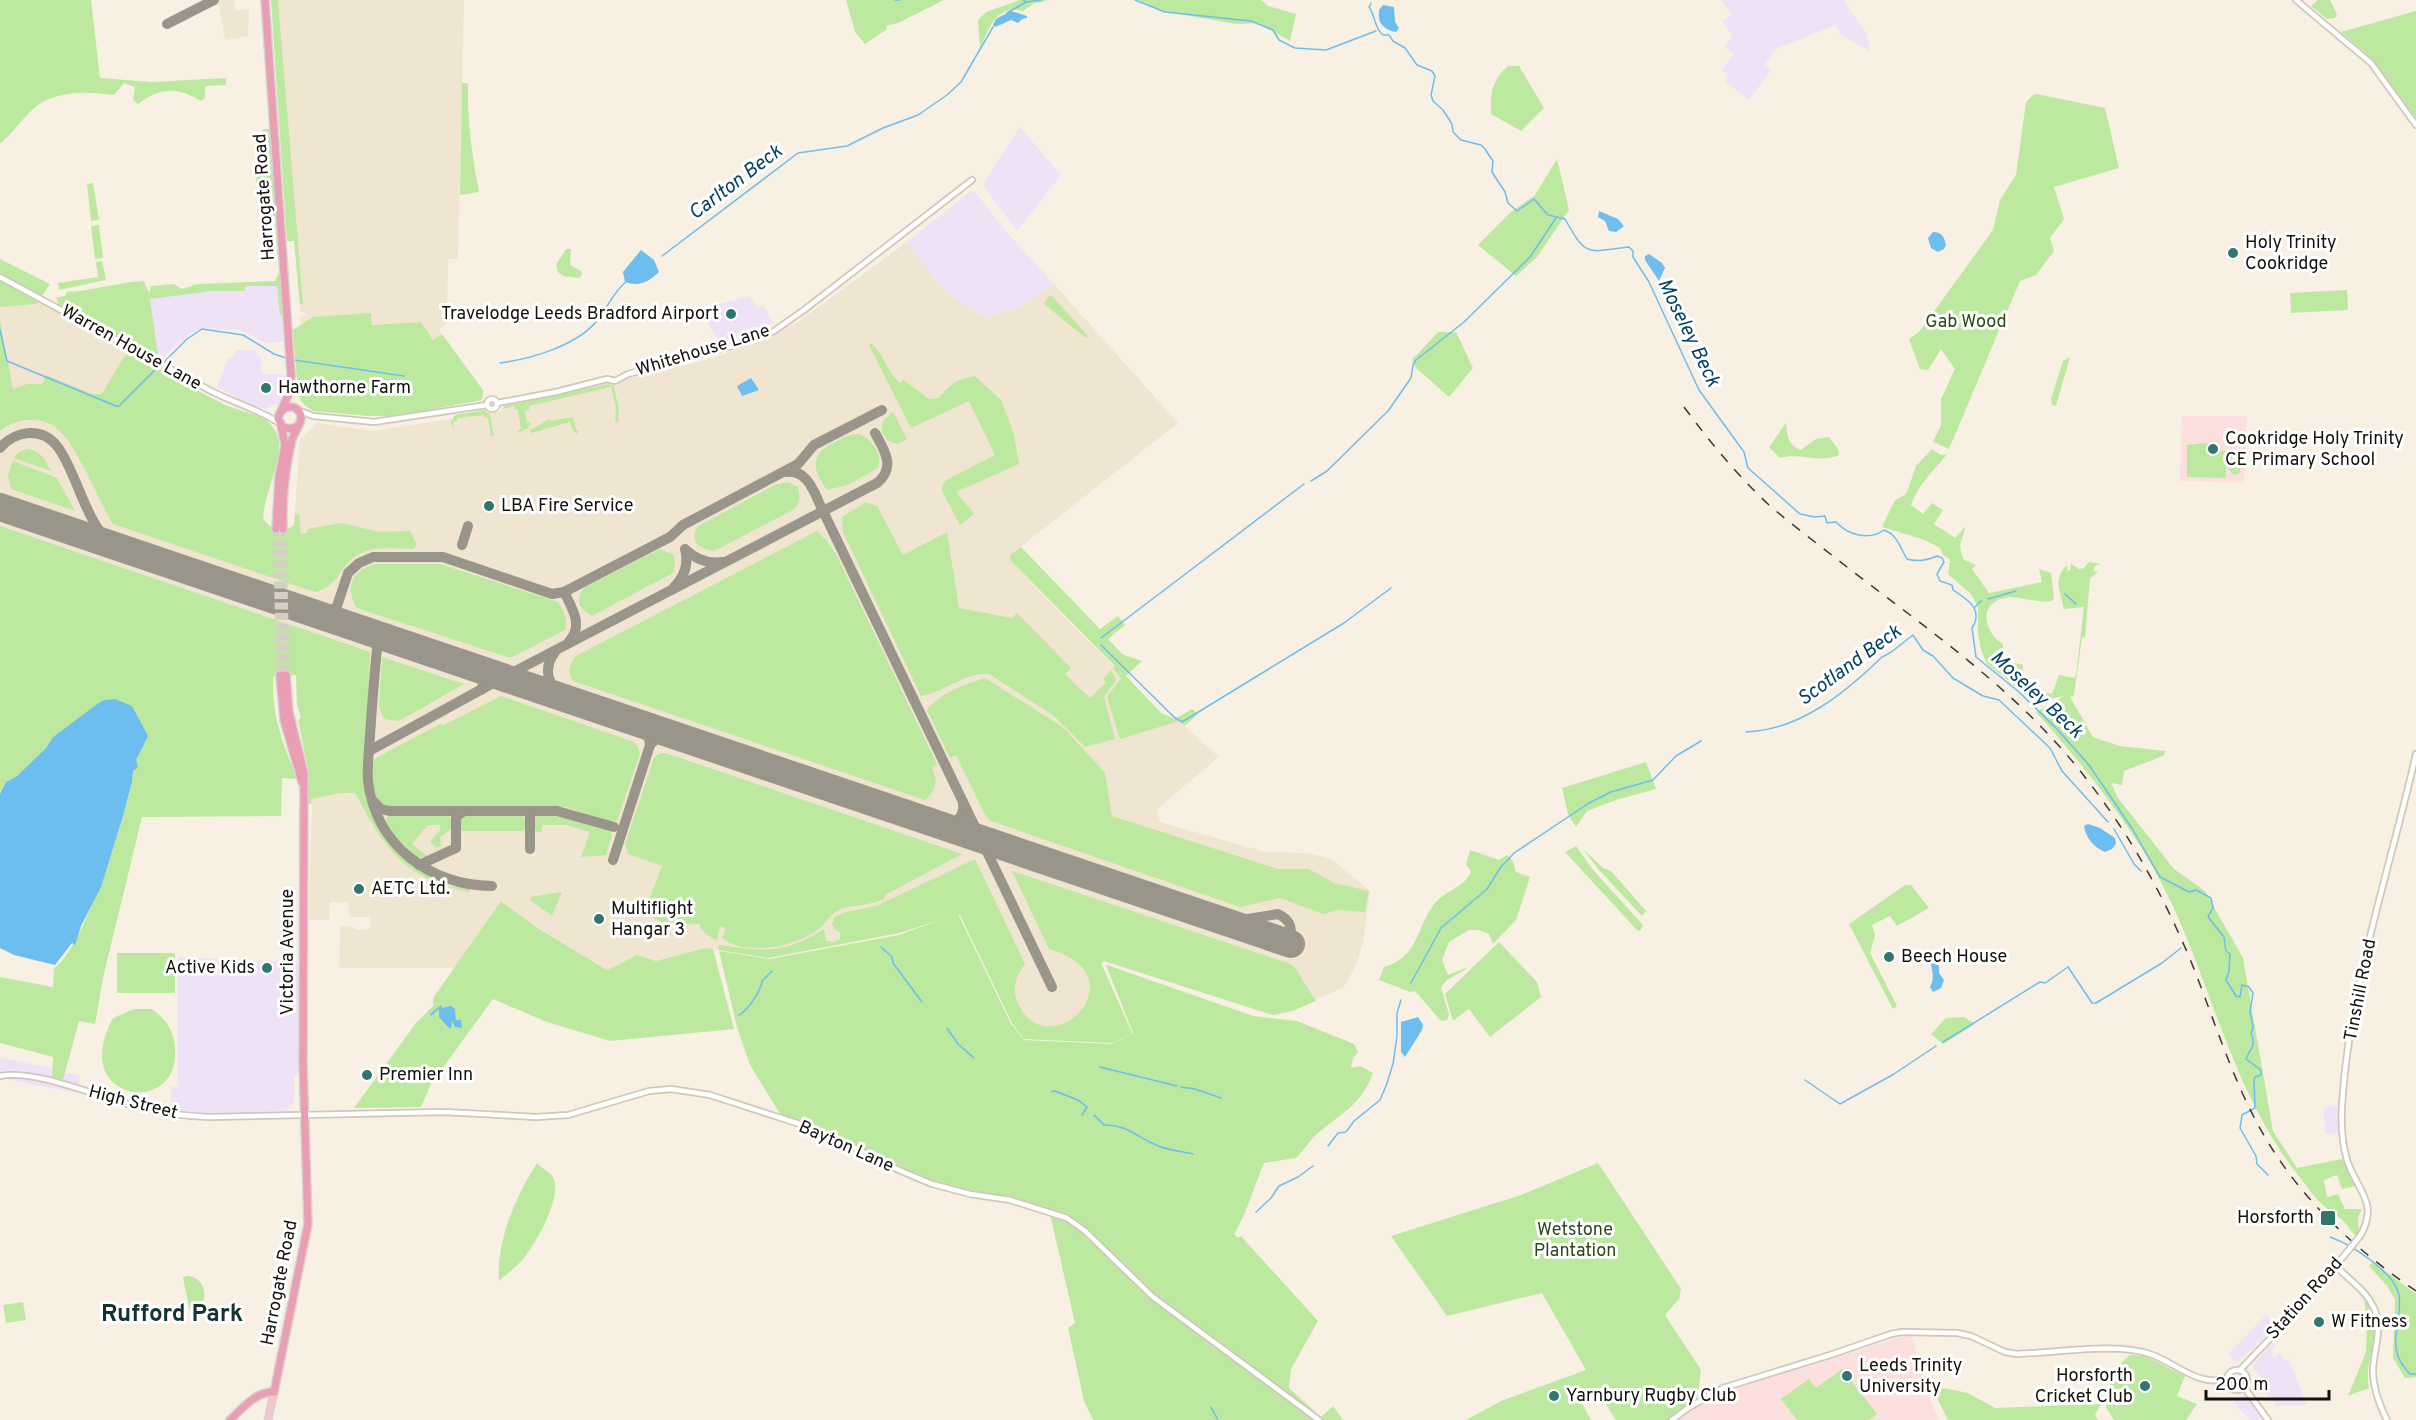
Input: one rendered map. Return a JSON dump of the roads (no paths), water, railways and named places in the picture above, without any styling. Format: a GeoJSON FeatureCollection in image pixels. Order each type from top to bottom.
{"type":"FeatureCollection","features":[{"type":"Feature","properties":{"kind":"highway","name":"Harrogate Road"},"geometry":{"type":"LineString","coordinates":[[265,0],[291,374],[290,391],[282,410]]}},
{"type":"Feature","properties":{"kind":"highway","name":"Harrogate Road"},"geometry":{"type":"LineString","coordinates":[[290,391],[297,409]]}},
{"type":"Feature","properties":{"kind":"highway"},"geometry":{"type":"LineString","coordinates":[[280,529],[282,478],[285,445],[279,415],[282,410],[290,406],[297,409],[301,418],[282,478]]}},
{"type":"Feature","properties":{"kind":"highway"},"geometry":{"type":"LineString","coordinates":[[280,424],[287,429],[298,426]]}},
{"type":"Feature","properties":{"kind":"highway","name":"Victoria Avenue"},"geometry":{"type":"LineString","coordinates":[[283,675],[289,712],[304,773],[304,1114]]}},
{"type":"Feature","properties":{"kind":"highway","name":"Harrogate Road"},"geometry":{"type":"LineString","coordinates":[[274,1392],[307,1231],[304,1114]]}},
{"type":"Feature","properties":{"kind":"highway"},"geometry":{"type":"LineString","coordinates":[[230,1420],[257,1396],[266,1392],[274,1392]]}},
{"type":"Feature","properties":{"kind":"main road","name":"Harrogate Road"},"geometry":{"type":"LineString","coordinates":[[268,1420],[274,1392]]}},
{"type":"Feature","properties":{"kind":"street"},"geometry":{"type":"LineString","coordinates":[[2296,0],[2371,63],[2416,125]]}},
{"type":"Feature","properties":{"kind":"street","name":"Whitehouse Lane"},"geometry":{"type":"LineString","coordinates":[[297,409],[313,416],[374,422],[487,405],[494,408],[497,403],[607,380],[615,381],[628,374],[740,344],[774,331],[804,310],[972,180]]}},
{"type":"Feature","properties":{"kind":"street","name":"Warren House Lane"},"geometry":{"type":"LineString","coordinates":[[0,278],[155,362],[233,402],[265,414],[280,424]]}},
{"type":"Feature","properties":{"kind":"street"},"geometry":{"type":"LineString","coordinates":[[265,414],[282,410]]}},
{"type":"Feature","properties":{"kind":"street","name":"Tinshill Road"},"geometry":{"type":"LineString","coordinates":[[2366,1225],[2368,1215],[2366,1199],[2344,1150],[2342,1107],[2357,997],[2416,754]]}},
{"type":"Feature","properties":{"kind":"street","name":"High Street"},"geometry":{"type":"LineString","coordinates":[[0,1076],[19,1075],[61,1084],[132,1106],[177,1116],[304,1114]]}},
{"type":"Feature","properties":{"kind":"street","name":"Bayton Lane"},"geometry":{"type":"LineString","coordinates":[[304,1114],[444,1112],[536,1117],[568,1115],[649,1091],[670,1089],[710,1095],[818,1130],[901,1172],[932,1184],[970,1194],[1010,1200],[1066,1218],[1084,1231],[1126,1273],[1164,1306],[1318,1420]]}},
{"type":"Feature","properties":{"kind":"street","name":"Station Road"},"geometry":{"type":"LineString","coordinates":[[2240,1370],[2337,1268],[2366,1225]]}},
{"type":"Feature","properties":{"kind":"street"},"geometry":{"type":"LineString","coordinates":[[2337,1268],[2366,1295],[2377,1315],[2379,1332],[2373,1370],[2376,1393],[2387,1420]]}},
{"type":"Feature","properties":{"kind":"street"},"geometry":{"type":"LineString","coordinates":[[1672,1420],[1723,1388],[1902,1332],[1971,1336],[2005,1352],[2017,1354],[2135,1351],[2151,1355],[2204,1379],[2219,1382],[2227,1379],[2231,1372],[2240,1370],[2247,1378],[2244,1387]]}},
{"type":"Feature","properties":{"kind":"street"},"geometry":{"type":"LineString","coordinates":[[2227,1379],[2234,1389],[2244,1387]]}},
{"type":"Feature","properties":{"kind":"street"},"geometry":{"type":"LineString","coordinates":[[2244,1387],[2268,1420]]}},
{"type":"Feature","properties":{"kind":"water"},"geometry":{"type":"Polygon","coordinates":[[[1383,5],[1394,7],[1395,22],[1399,28],[1396,32],[1388,30],[1380,22],[1379,10],[1383,5]]]}},
{"type":"Feature","properties":{"kind":"water"},"geometry":{"type":"Polygon","coordinates":[[[1011,11],[1027,16],[1027,18],[1018,23],[1011,20],[995,27],[993,25],[996,19],[1011,11]]]}},
{"type":"Feature","properties":{"kind":"water"},"geometry":{"type":"Polygon","coordinates":[[[1599,211],[1618,219],[1624,226],[1616,232],[1609,231],[1605,221],[1598,217],[1599,211]]]}},
{"type":"Feature","properties":{"kind":"water"},"geometry":{"type":"Polygon","coordinates":[[[1933,232],[1942,235],[1946,245],[1938,252],[1931,248],[1928,238],[1933,232]]]}},
{"type":"Feature","properties":{"kind":"water"},"geometry":{"type":"Polygon","coordinates":[[[641,250],[654,260],[659,272],[643,283],[625,282],[623,272],[641,250]]]}},
{"type":"Feature","properties":{"kind":"water"},"geometry":{"type":"Polygon","coordinates":[[[1649,254],[1665,268],[1659,281],[1645,260],[1645,256],[1649,254]]]}},
{"type":"Feature","properties":{"kind":"water"},"geometry":{"type":"Polygon","coordinates":[[[751,378],[759,390],[742,396],[737,386],[751,378]]]}},
{"type":"Feature","properties":{"kind":"water"},"geometry":{"type":"Polygon","coordinates":[[[115,699],[132,706],[148,736],[136,760],[138,767],[133,771],[123,816],[101,887],[81,926],[75,945],[72,943],[55,965],[14,955],[0,948],[0,794],[6,782],[17,776],[46,748],[53,737],[104,700],[115,699]]]}},
{"type":"Feature","properties":{"kind":"water"},"geometry":{"type":"Polygon","coordinates":[[[2088,824],[2100,828],[2115,838],[2116,844],[2112,849],[2105,852],[2091,842],[2084,826],[2088,824]]]}},
{"type":"Feature","properties":{"kind":"water"},"geometry":{"type":"Polygon","coordinates":[[[1933,953],[1939,973],[1944,980],[1941,988],[1933,992],[1930,987],[1932,967],[1928,955],[1933,953]]]}},
{"type":"Feature","properties":{"kind":"water"},"geometry":{"type":"Polygon","coordinates":[[[441,1005],[442,1008],[451,1006],[455,1009],[456,1020],[461,1020],[462,1028],[455,1027],[452,1021],[451,1028],[449,1028],[439,1017],[439,1009],[431,1016],[430,1014],[441,1005]]]}},
{"type":"Feature","properties":{"kind":"water"},"geometry":{"type":"Polygon","coordinates":[[[1418,1017],[1423,1025],[1422,1030],[1405,1057],[1401,1052],[1401,1022],[1418,1017]]]}},
{"type":"Feature","properties":{"kind":"waterway"},"geometry":{"type":"LineString","coordinates":[[895,0],[900,0]]}},
{"type":"Feature","properties":{"kind":"waterway"},"geometry":{"type":"LineString","coordinates":[[1023,0],[1026,2],[1041,0]]}},
{"type":"Feature","properties":{"kind":"waterway"},"geometry":{"type":"LineString","coordinates":[[1135,0],[1165,12],[1251,21],[1273,30],[1279,40],[1295,48],[1326,50],[1376,31]]}},
{"type":"Feature","properties":{"kind":"waterway","name":"Carlton Beck"},"geometry":{"type":"LineString","coordinates":[[1007,13],[1026,2]]}},
{"type":"Feature","properties":{"kind":"waterway","name":"Moseley Beck"},"geometry":{"type":"LineString","coordinates":[[1371,3],[1369,7],[1380,32],[1383,35],[1389,35],[1393,41],[1405,48],[1417,65],[1432,71],[1435,76],[1431,95],[1433,101],[1443,110],[1452,124],[1453,132],[1461,140],[1481,145],[1485,149],[1493,161],[1492,172],[1505,192],[1508,203],[1517,211],[1534,199],[1548,215],[1565,219],[1578,241],[1589,250],[1629,247],[1633,251],[1633,257],[1649,282],[1699,390],[1744,452],[1748,468],[1800,514],[1825,516],[1827,523],[1836,522],[1846,530],[1859,535],[1872,535],[1884,530],[1889,532],[1896,538],[1907,559],[1922,560],[1937,556],[1942,558],[1944,562],[1937,574],[1940,581],[1952,585],[1953,590],[1969,601],[1975,610],[1976,615],[1972,628],[1976,657],[2019,692],[2057,729],[2089,765],[2133,830],[2160,877],[2189,892],[2196,890],[2211,898],[2213,908],[2208,917],[2224,937],[2226,951],[2230,954],[2226,980],[2236,996],[2240,997],[2242,985],[2249,987],[2253,993],[2250,1012],[2253,1044],[2246,1059],[2261,1070],[2261,1075],[2255,1077],[2254,1080],[2255,1108],[2242,1115],[2240,1128],[2256,1156],[2257,1164],[2268,1175]]}},
{"type":"Feature","properties":{"kind":"waterway","name":"Carlton Beck"},"geometry":{"type":"LineString","coordinates":[[662,256],[798,153],[847,146],[883,128],[918,115],[947,95],[961,82],[993,27]]}},
{"type":"Feature","properties":{"kind":"waterway"},"geometry":{"type":"LineString","coordinates":[[1311,481],[1327,471],[1388,411],[1411,378],[1416,360],[1464,322],[1530,257],[1556,218]]}},
{"type":"Feature","properties":{"kind":"waterway","name":"Carlton Beck"},"geometry":{"type":"LineString","coordinates":[[500,363],[540,354],[580,336],[591,328],[627,281]]}},
{"type":"Feature","properties":{"kind":"waterway","name":"Carlton Beck"},"geometry":{"type":"LineString","coordinates":[[163,363],[187,339],[202,329],[243,335],[274,354],[286,358]]}},
{"type":"Feature","properties":{"kind":"waterway","name":"Carlton Beck"},"geometry":{"type":"LineString","coordinates":[[0,330],[7,361],[116,406],[119,406],[159,366]]}},
{"type":"Feature","properties":{"kind":"waterway","name":"Carlton Beck"},"geometry":{"type":"LineString","coordinates":[[294,360],[404,376]]}},
{"type":"Feature","properties":{"kind":"waterway"},"geometry":{"type":"LineString","coordinates":[[1101,638],[1304,484]]}},
{"type":"Feature","properties":{"kind":"waterway"},"geometry":{"type":"LineString","coordinates":[[1101,645],[1174,717],[1182,722],[1344,623],[1391,588]]}},
{"type":"Feature","properties":{"kind":"waterway"},"geometry":{"type":"LineString","coordinates":[[1988,599],[2016,591]]}},
{"type":"Feature","properties":{"kind":"waterway"},"geometry":{"type":"LineString","coordinates":[[2065,594],[2076,604]]}},
{"type":"Feature","properties":{"kind":"waterway"},"geometry":{"type":"LineString","coordinates":[[1975,607],[1981,601]]}},
{"type":"Feature","properties":{"kind":"waterway","name":"Scotland Beck"},"geometry":{"type":"LineString","coordinates":[[1746,732],[1766,730],[1803,717],[1837,696],[1882,657],[1913,635],[1923,650],[1933,656],[1953,678],[1983,696],[1999,700],[2050,748],[2062,771],[2108,822]]}},
{"type":"Feature","properties":{"kind":"waterway","name":"Scotland Beck"},"geometry":{"type":"LineString","coordinates":[[1411,983],[1441,928],[1487,889],[1501,867],[1514,853],[1589,803],[1611,792],[1653,780],[1676,756],[1701,741]]}},
{"type":"Feature","properties":{"kind":"waterway","name":"Scotland Beck"},"geometry":{"type":"LineString","coordinates":[[2114,829],[2134,864],[2141,871]]}},
{"type":"Feature","properties":{"kind":"waterway"},"geometry":{"type":"LineString","coordinates":[[881,947],[892,957],[893,963],[922,1002]]}},
{"type":"Feature","properties":{"kind":"waterway"},"geometry":{"type":"LineString","coordinates":[[1943,1042],[2040,982],[2045,983],[2068,967],[2092,1003],[2096,1003],[2162,963],[2181,948]]}},
{"type":"Feature","properties":{"kind":"waterway"},"geometry":{"type":"LineString","coordinates":[[739,1015],[750,1005],[762,981],[772,971]]}},
{"type":"Feature","properties":{"kind":"waterway"},"geometry":{"type":"LineString","coordinates":[[1328,1146],[1338,1133],[1346,1132],[1354,1121],[1380,1100],[1393,1064],[1397,1013],[1401,1000]]}},
{"type":"Feature","properties":{"kind":"waterway"},"geometry":{"type":"LineString","coordinates":[[947,1028],[958,1044],[974,1058]]}},
{"type":"Feature","properties":{"kind":"waterway"},"geometry":{"type":"LineString","coordinates":[[1805,1080],[1840,1104],[1894,1074],[1936,1046]]}},
{"type":"Feature","properties":{"kind":"waterway"},"geometry":{"type":"LineString","coordinates":[[1100,1067],[1177,1086]]}},
{"type":"Feature","properties":{"kind":"waterway"},"geometry":{"type":"LineString","coordinates":[[1181,1087],[1221,1098]]}},
{"type":"Feature","properties":{"kind":"waterway"},"geometry":{"type":"LineString","coordinates":[[1052,1092],[1055,1091],[1078,1100],[1087,1107],[1082,1115]]}},
{"type":"Feature","properties":{"kind":"waterway"},"geometry":{"type":"LineString","coordinates":[[1094,1115],[1104,1125],[1123,1128],[1161,1147],[1193,1154]]}},
{"type":"Feature","properties":{"kind":"waterway"},"geometry":{"type":"LineString","coordinates":[[1256,1212],[1271,1198],[1279,1186],[1298,1177],[1313,1166]]}},
{"type":"Feature","properties":{"kind":"waterway"},"geometry":{"type":"LineString","coordinates":[[2330,1237],[2349,1246],[2381,1268],[2396,1286],[2400,1306],[2396,1336],[2397,1355],[2410,1374],[2416,1374]]}},
{"type":"Feature","properties":{"kind":"waterway"},"geometry":{"type":"LineString","coordinates":[[1211,1407],[1218,1420]]}},
{"type":"Feature","properties":{"kind":"tunnel"},"geometry":{"type":"LineString","coordinates":[[276,529],[280,675]]}},
{"type":"Feature","properties":{"kind":"tunnel"},"geometry":{"type":"LineString","coordinates":[[283,529],[286,675]]}},
{"type":"Feature","properties":{"kind":"railway"},"geometry":{"type":"LineString","coordinates":[[1684,407],[1724,458],[1769,505],[1970,662],[2002,689],[2061,748],[2118,823],[2157,889],[2190,959],[2246,1102],[2271,1147],[2301,1189],[2336,1226],[2374,1260],[2416,1291]]}},
{"type":"Feature","properties":{"kind":"place","name":"Holy Trinity Cookridge"},"geometry":{"type":"Point","coordinates":[2233,253]}},
{"type":"Feature","properties":{"kind":"place","name":"Travelodge Leeds Bradford Airport"},"geometry":{"type":"Point","coordinates":[731,314]}},
{"type":"Feature","properties":{"kind":"place","name":"Hawthorne Farm"},"geometry":{"type":"Point","coordinates":[266,388]}},
{"type":"Feature","properties":{"kind":"place","name":"Cookridge Holy Trinity CE Primary School"},"geometry":{"type":"Point","coordinates":[2213,449]}},
{"type":"Feature","properties":{"kind":"place","name":"LBA Fire Service"},"geometry":{"type":"Point","coordinates":[489,506]}},
{"type":"Feature","properties":{"kind":"place","name":"AETC Ltd."},"geometry":{"type":"Point","coordinates":[359,889]}},
{"type":"Feature","properties":{"kind":"place","name":"Multiflight Hangar 3"},"geometry":{"type":"Point","coordinates":[599,919]}},
{"type":"Feature","properties":{"kind":"place","name":"Beech House"},"geometry":{"type":"Point","coordinates":[1889,957]}},
{"type":"Feature","properties":{"kind":"place","name":"Active Kids"},"geometry":{"type":"Point","coordinates":[267,968]}},
{"type":"Feature","properties":{"kind":"place","name":"Premier Inn"},"geometry":{"type":"Point","coordinates":[367,1075]}},
{"type":"Feature","properties":{"kind":"place","name":"Horsforth"},"geometry":{"type":"Point","coordinates":[2328,1218]}},
{"type":"Feature","properties":{"kind":"place","name":"W Fitness"},"geometry":{"type":"Point","coordinates":[2319,1322]}},
{"type":"Feature","properties":{"kind":"place","name":"Leeds Trinity University"},"geometry":{"type":"Point","coordinates":[1847,1376]}},
{"type":"Feature","properties":{"kind":"place","name":"Horsforth Cricket Club"},"geometry":{"type":"Point","coordinates":[2145,1386]}},
{"type":"Feature","properties":{"kind":"place","name":"Yarnbury Rugby Club"},"geometry":{"type":"Point","coordinates":[1554,1396]}},
{"type":"Feature","properties":{"kind":"district","name":"Rufford Park"},"geometry":{"type":"Point","coordinates":[172,1315]}},
{"type":"Feature","properties":{"kind":"park label","name":"Gab Wood"},"geometry":{"type":"Point","coordinates":[1966,322]}},
{"type":"Feature","properties":{"kind":"park label","name":"Wetstone Plantation"},"geometry":{"type":"Point","coordinates":[1575,1240]}}]}
